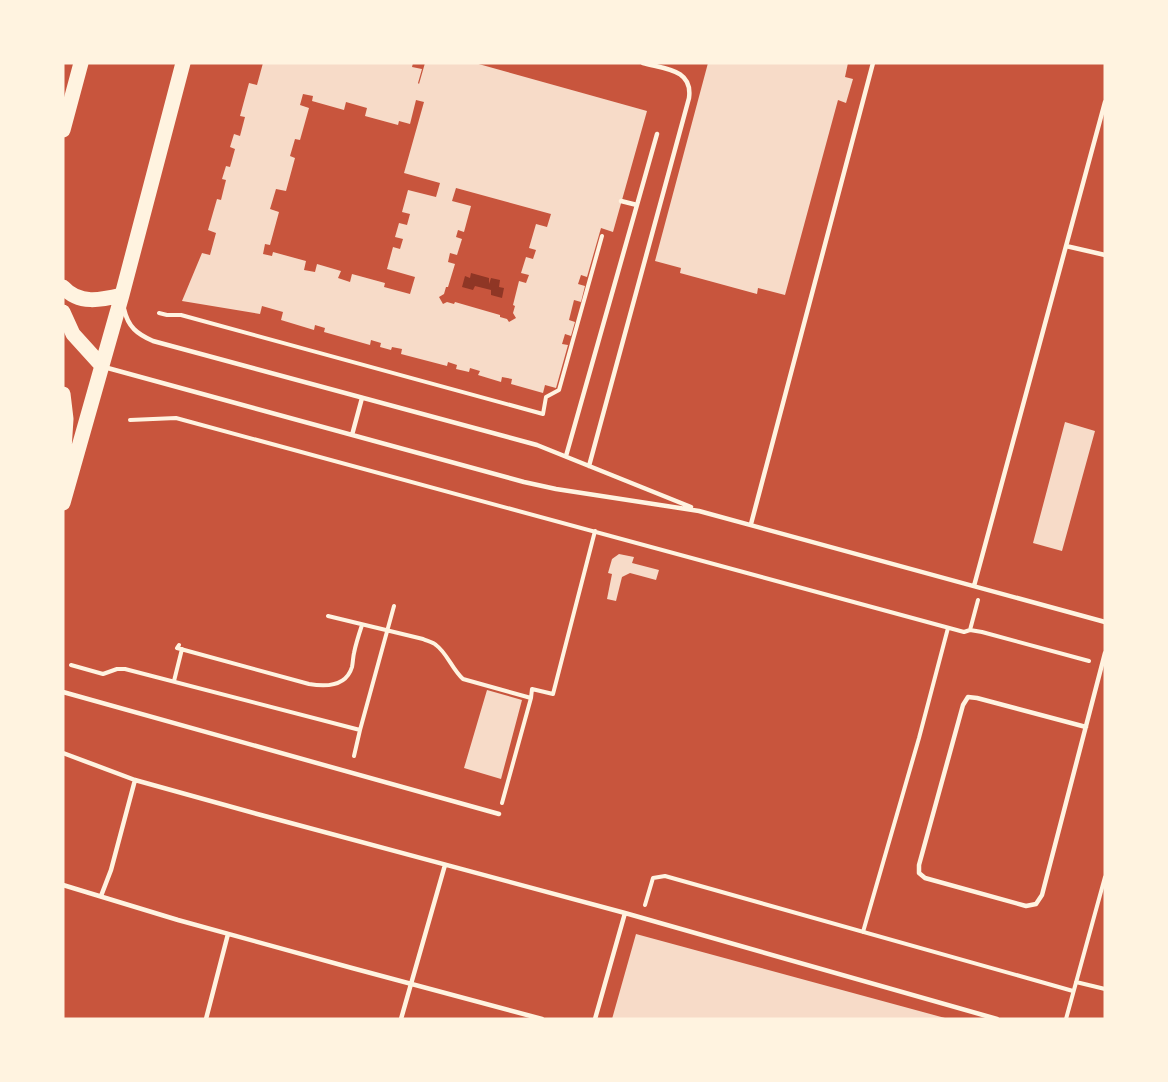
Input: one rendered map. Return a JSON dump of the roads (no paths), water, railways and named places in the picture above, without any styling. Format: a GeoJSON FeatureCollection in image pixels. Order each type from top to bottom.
{"type":"FeatureCollection","features":[{"type":"Feature","properties":{"kind":"main road"},"geometry":{"type":"LineString","coordinates":[[63,130],[81,63]]}},
{"type":"Feature","properties":{"kind":"main road"},"geometry":{"type":"LineString","coordinates":[[63,503],[122,295],[183,63]]}},
{"type":"Feature","properties":{"kind":"main road"},"geometry":{"type":"LineString","coordinates":[[63,287],[72,295],[86,300],[122,295]]}},
{"type":"Feature","properties":{"kind":"main road"},"geometry":{"type":"LineString","coordinates":[[63,312],[73,334],[102,366]]}},
{"type":"Feature","properties":{"kind":"main road"},"geometry":{"type":"LineString","coordinates":[[63,393],[66,420],[63,465]]}},
{"type":"Feature","properties":{"kind":"lane"},"geometry":{"type":"LineString","coordinates":[[590,466],[690,89],[682,75],[644,63]]}},
{"type":"Feature","properties":{"kind":"lane"},"geometry":{"type":"LineString","coordinates":[[751,524],[873,63]]}},
{"type":"Feature","properties":{"kind":"lane"},"geometry":{"type":"LineString","coordinates":[[974,586],[1105,102]]}},
{"type":"Feature","properties":{"kind":"lane"},"geometry":{"type":"LineString","coordinates":[[566,456],[657,134]]}},
{"type":"Feature","properties":{"kind":"lane"},"geometry":{"type":"LineString","coordinates":[[621,201],[638,205]]}},
{"type":"Feature","properties":{"kind":"lane"},"geometry":{"type":"LineString","coordinates":[[1066,246],[1105,255]]}},
{"type":"Feature","properties":{"kind":"lane"},"geometry":{"type":"LineString","coordinates":[[122,295],[130,327],[153,341],[537,445],[699,511]]}},
{"type":"Feature","properties":{"kind":"lane"},"geometry":{"type":"LineString","coordinates":[[102,366],[524,482],[699,511],[1105,622]]}},
{"type":"Feature","properties":{"kind":"lane"},"geometry":{"type":"LineString","coordinates":[[352,435],[362,398]]}},
{"type":"Feature","properties":{"kind":"lane"},"geometry":{"type":"LineString","coordinates":[[1086,727],[977,698],[968,698],[963,705],[919,865],[919,873],[925,878],[1026,906],[1036,904],[1042,895],[1086,727],[1105,653]]}},
{"type":"Feature","properties":{"kind":"lane"},"geometry":{"type":"LineString","coordinates":[[63,692],[499,814]]}},
{"type":"Feature","properties":{"kind":"lane"},"geometry":{"type":"LineString","coordinates":[[63,753],[135,780],[625,913],[997,1019]]}},
{"type":"Feature","properties":{"kind":"lane"},"geometry":{"type":"LineString","coordinates":[[100,896],[111,870],[135,780]]}},
{"type":"Feature","properties":{"kind":"lane"},"geometry":{"type":"LineString","coordinates":[[402,1019],[445,865]]}},
{"type":"Feature","properties":{"kind":"lane"},"geometry":{"type":"LineString","coordinates":[[63,885],[228,934],[542,1019]]}},
{"type":"Feature","properties":{"kind":"lane"},"geometry":{"type":"LineString","coordinates":[[595,1019],[625,913]]}},
{"type":"Feature","properties":{"kind":"lane"},"geometry":{"type":"LineString","coordinates":[[206,1019],[228,934]]}}]}
